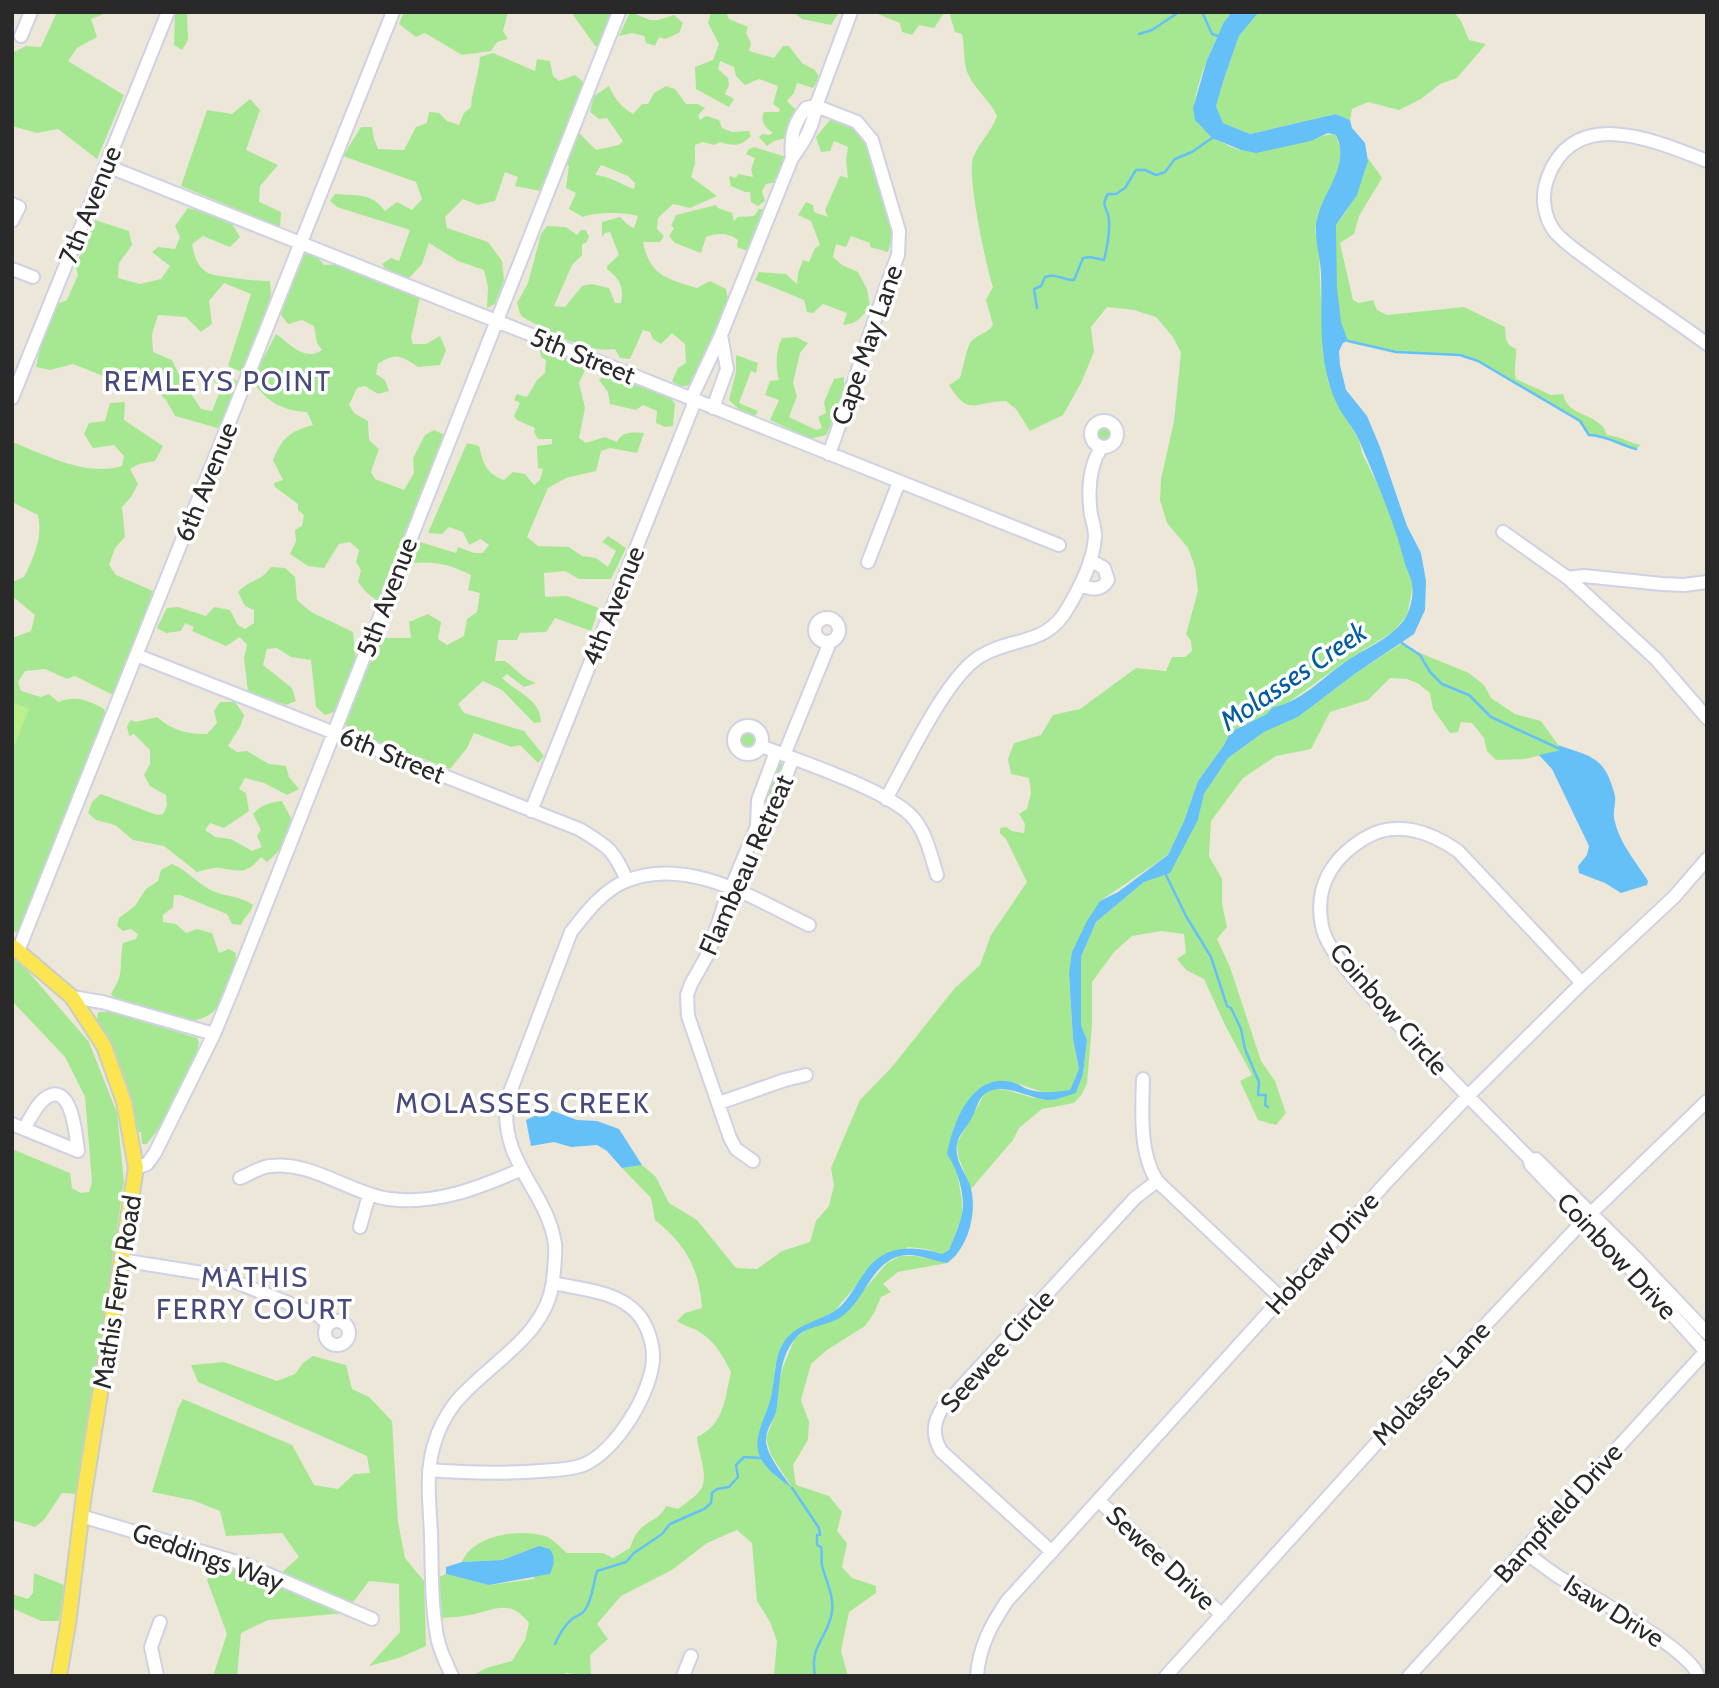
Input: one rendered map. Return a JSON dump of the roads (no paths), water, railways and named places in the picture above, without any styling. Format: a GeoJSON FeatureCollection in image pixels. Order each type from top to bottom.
{"type":"FeatureCollection","features":[{"type":"Feature","properties":{"kind":"main road","name":"Mathis Ferry Road"},"geometry":{"type":"LineString","coordinates":[[15,948],[72,997],[104,1046],[124,1102],[135,1168],[59,1676]]}},
{"type":"Feature","properties":{"kind":"street"},"geometry":{"type":"LineString","coordinates":[[21,36],[31,12]]}},
{"type":"Feature","properties":{"kind":"street","name":"7th Avenue"},"geometry":{"type":"LineString","coordinates":[[12,398],[168,12]]}},
{"type":"Feature","properties":{"kind":"street","name":"6th Avenue"},"geometry":{"type":"LineString","coordinates":[[15,948],[136,654],[393,12]]}},
{"type":"Feature","properties":{"kind":"street","name":"5th Avenue"},"geometry":{"type":"LineString","coordinates":[[135,1168],[147,1164],[155,1153],[214,1034],[620,12]]}},
{"type":"Feature","properties":{"kind":"street","name":"4th Avenue"},"geometry":{"type":"LineString","coordinates":[[531,811],[693,400],[792,158],[814,121],[816,106],[851,12]]}},
{"type":"Feature","properties":{"kind":"street","name":"Cape May Lane"},"geometry":{"type":"LineString","coordinates":[[816,106],[857,122],[872,140],[900,245],[829,454]]}},
{"type":"Feature","properties":{"kind":"street"},"geometry":{"type":"LineString","coordinates":[[1707,161],[1650,139],[1611,134],[1587,136],[1574,141],[1564,150],[1550,171],[1543,198],[1547,217],[1556,234],[1707,344]]}},
{"type":"Feature","properties":{"kind":"street","name":"5th Street"},"geometry":{"type":"LineString","coordinates":[[107,166],[1059,545]]}},
{"type":"Feature","properties":{"kind":"street"},"geometry":{"type":"LineString","coordinates":[[12,204],[19,207],[12,221]]}},
{"type":"Feature","properties":{"kind":"street"},"geometry":{"type":"LineString","coordinates":[[12,269],[33,277]]}},
{"type":"Feature","properties":{"kind":"street"},"geometry":{"type":"LineString","coordinates":[[713,408],[727,369],[721,335]]}},
{"type":"Feature","properties":{"kind":"street"},"geometry":{"type":"LineString","coordinates":[[886,799],[948,689],[960,675],[980,656],[1054,628],[1069,607],[1090,560],[1095,534],[1089,495],[1090,479],[1094,458],[1101,447]]}},
{"type":"Feature","properties":{"kind":"street"},"geometry":{"type":"LineString","coordinates":[[868,562],[900,482]]}},
{"type":"Feature","properties":{"kind":"street"},"geometry":{"type":"LineString","coordinates":[[1503,532],[1568,578],[1656,659],[1707,718]]}},
{"type":"Feature","properties":{"kind":"street"},"geometry":{"type":"LineString","coordinates":[[1080,585],[1099,589],[1108,580],[1108,573],[1104,568],[1090,560]]}},
{"type":"Feature","properties":{"kind":"street"},"geometry":{"type":"LineString","coordinates":[[1568,578],[1584,576],[1684,585],[1707,582]]}},
{"type":"Feature","properties":{"kind":"street","name":"Flambeau Retreat"},"geometry":{"type":"LineString","coordinates":[[753,1161],[736,1149],[687,1008],[691,984],[709,951],[757,826],[774,807],[784,755],[830,642]]}},
{"type":"Feature","properties":{"kind":"street","name":"6th Street"},"geometry":{"type":"LineString","coordinates":[[136,654],[579,829],[603,844],[618,858],[626,881]]}},
{"type":"Feature","properties":{"kind":"street"},"geometry":{"type":"LineString","coordinates":[[761,746],[846,778],[908,813],[925,838],[937,875]]}},
{"type":"Feature","properties":{"kind":"street","name":"Coinbow Circle"},"geometry":{"type":"LineString","coordinates":[[1467,1097],[1334,953],[1322,928],[1320,899],[1329,870],[1344,850],[1371,834],[1396,828],[1418,830],[1441,839],[1458,851],[1582,983]]}},
{"type":"Feature","properties":{"kind":"street","name":"Hobcaw Drive"},"geometry":{"type":"LineString","coordinates":[[977,1676],[981,1650],[994,1620],[1007,1601],[1467,1097],[1674,897],[1707,859]]}},
{"type":"Feature","properties":{"kind":"street"},"geometry":{"type":"LineString","coordinates":[[452,1676],[439,1644],[433,1611],[429,1470],[433,1446],[442,1423],[472,1385],[518,1344],[535,1324],[545,1308],[553,1283],[555,1244],[545,1214],[520,1170],[507,1137],[504,1118],[506,1100],[571,932],[585,914],[626,881],[657,874],[684,875],[732,889],[808,925]]}},
{"type":"Feature","properties":{"kind":"street"},"geometry":{"type":"LineString","coordinates":[[72,997],[102,1002],[214,1034]]}},
{"type":"Feature","properties":{"kind":"street"},"geometry":{"type":"LineString","coordinates":[[719,1103],[806,1075]]}},
{"type":"Feature","properties":{"kind":"street"},"geometry":{"type":"LineString","coordinates":[[1143,1079],[1145,1141],[1150,1167],[1157,1181],[1282,1298]]}},
{"type":"Feature","properties":{"kind":"street"},"geometry":{"type":"LineString","coordinates":[[57,1095],[66,1099],[70,1109],[78,1151],[34,1133],[18,1127],[49,1096],[57,1095]]}},
{"type":"Feature","properties":{"kind":"street","name":"Coinbow Drive"},"geometry":{"type":"LineString","coordinates":[[1467,1097],[1529,1158],[1536,1158],[1706,1351]]}},
{"type":"Feature","properties":{"kind":"street","name":"Molasses Lane"},"geometry":{"type":"LineString","coordinates":[[1166,1676],[1430,1384],[1588,1216],[1707,1101]]}},
{"type":"Feature","properties":{"kind":"street"},"geometry":{"type":"LineString","coordinates":[[240,1178],[267,1166],[289,1165],[369,1195],[408,1200],[453,1196],[520,1170]]}},
{"type":"Feature","properties":{"kind":"street","name":"Seewee Circle"},"geometry":{"type":"LineString","coordinates":[[1052,1552],[941,1451],[934,1438],[935,1422],[943,1407],[1135,1198],[1157,1181]]}},
{"type":"Feature","properties":{"kind":"street"},"geometry":{"type":"LineString","coordinates":[[360,1227],[369,1195]]}},
{"type":"Feature","properties":{"kind":"street","name":"Coinbow Drive"},"geometry":{"type":"LineString","coordinates":[[1588,1216],[1707,1333]]}},
{"type":"Feature","properties":{"kind":"street"},"geometry":{"type":"LineString","coordinates":[[121,1260],[221,1276],[318,1315],[328,1325]]}},
{"type":"Feature","properties":{"kind":"street"},"geometry":{"type":"LineString","coordinates":[[429,1470],[484,1474],[567,1469],[595,1458],[620,1434],[639,1401],[652,1370],[653,1355],[645,1325],[636,1312],[610,1295],[553,1283]]}},
{"type":"Feature","properties":{"kind":"street","name":"Bampfield Drive"},"geometry":{"type":"LineString","coordinates":[[1409,1676],[1706,1351]]}},
{"type":"Feature","properties":{"kind":"street","name":"Sewee Drive"},"geometry":{"type":"LineString","coordinates":[[1100,1501],[1222,1615]]}},
{"type":"Feature","properties":{"kind":"street","name":"Geddings Way"},"geometry":{"type":"LineString","coordinates":[[81,1516],[247,1565],[372,1619]]}},
{"type":"Feature","properties":{"kind":"street","name":"Isaw Drive"},"geometry":{"type":"LineString","coordinates":[[1524,1552],[1556,1575],[1668,1644],[1689,1660],[1698,1676]]}},
{"type":"Feature","properties":{"kind":"street"},"geometry":{"type":"LineString","coordinates":[[157,1676],[151,1647],[160,1622]]}},
{"type":"Feature","properties":{"kind":"street"},"geometry":{"type":"LineString","coordinates":[[683,1676],[691,1656]]}},
{"type":"Feature","properties":{"kind":"water"},"geometry":{"type":"Polygon","coordinates":[[[1232,12],[1259,12],[1239,36],[1224,79],[1216,106],[1223,123],[1250,134],[1336,114],[1350,120],[1352,128],[1365,143],[1368,161],[1357,195],[1336,225],[1337,288],[1341,322],[1348,341],[1343,343],[1339,351],[1340,365],[1346,390],[1367,416],[1407,526],[1421,553],[1426,581],[1425,610],[1414,634],[1298,717],[1264,732],[1228,758],[1204,794],[1198,820],[1170,873],[1144,882],[1096,922],[1081,957],[1081,1025],[1087,1040],[1083,1074],[1076,1093],[1050,1100],[1001,1089],[986,1093],[981,1099],[960,1135],[956,1150],[970,1185],[973,1206],[970,1228],[955,1256],[947,1263],[912,1255],[890,1260],[875,1274],[856,1302],[841,1317],[804,1331],[794,1340],[785,1355],[776,1411],[767,1432],[766,1442],[773,1460],[792,1488],[764,1464],[758,1447],[759,1433],[771,1397],[781,1346],[798,1329],[840,1307],[868,1268],[884,1255],[902,1249],[922,1249],[942,1254],[949,1250],[961,1218],[963,1202],[958,1176],[947,1154],[954,1128],[967,1102],[975,1092],[998,1081],[1012,1082],[1038,1092],[1070,1090],[1079,1069],[1073,1039],[1069,973],[1072,952],[1100,901],[1118,892],[1168,855],[1198,781],[1230,732],[1267,714],[1273,707],[1303,694],[1348,660],[1389,635],[1402,622],[1410,608],[1412,584],[1396,532],[1359,440],[1333,395],[1324,359],[1316,222],[1339,166],[1340,146],[1336,135],[1328,133],[1311,141],[1256,153],[1212,138],[1195,120],[1193,108],[1207,60],[1224,22],[1232,12]]]}},
{"type":"Feature","properties":{"kind":"water"},"geometry":{"type":"Polygon","coordinates":[[[1558,745],[1596,760],[1607,773],[1615,796],[1616,827],[1648,881],[1647,885],[1621,893],[1605,883],[1579,873],[1578,866],[1587,855],[1589,846],[1552,769],[1539,755],[1561,750],[1558,745]]]}},
{"type":"Feature","properties":{"kind":"water"},"geometry":{"type":"Polygon","coordinates":[[[545,1111],[553,1111],[577,1120],[597,1121],[619,1129],[642,1165],[622,1168],[607,1151],[597,1145],[571,1147],[554,1142],[531,1146],[526,1120],[545,1111]]]}},
{"type":"Feature","properties":{"kind":"water"},"geometry":{"type":"Polygon","coordinates":[[[539,1546],[550,1549],[553,1555],[550,1574],[489,1585],[446,1574],[446,1567],[462,1562],[502,1560],[539,1546]]]}},
{"type":"Feature","properties":{"kind":"waterway"},"geometry":{"type":"LineString","coordinates":[[1139,34],[1152,30],[1179,12]]}},
{"type":"Feature","properties":{"kind":"waterway"},"geometry":{"type":"LineString","coordinates":[[1200,12],[1212,34],[1218,36]]}},
{"type":"Feature","properties":{"kind":"waterway"},"geometry":{"type":"LineString","coordinates":[[1037,308],[1034,289],[1041,286],[1045,277],[1074,280],[1083,258],[1104,260],[1109,230],[1105,204],[1108,194],[1116,194],[1125,188],[1136,170],[1145,170],[1156,175],[1165,172],[1175,159],[1192,152],[1212,138]]}},
{"type":"Feature","properties":{"kind":"waterway"},"geometry":{"type":"LineString","coordinates":[[1348,341],[1396,352],[1460,355],[1478,361],[1580,421],[1589,435],[1636,449]]}},
{"type":"Feature","properties":{"kind":"waterway"},"geometry":{"type":"LineString","coordinates":[[1402,643],[1420,655],[1430,672],[1442,684],[1469,695],[1491,717],[1562,750]]}},
{"type":"Feature","properties":{"kind":"waterway"},"geometry":{"type":"LineString","coordinates":[[1166,875],[1186,916],[1211,957],[1227,1006],[1231,1008],[1241,1029],[1245,1049],[1259,1082],[1258,1095],[1266,1095],[1265,1105],[1268,1107]]}},
{"type":"Feature","properties":{"kind":"waterway"},"geometry":{"type":"LineString","coordinates":[[555,1644],[566,1625],[588,1605],[597,1571],[626,1562],[634,1553],[662,1534],[670,1524],[704,1509],[711,1503],[712,1493],[717,1489],[729,1487],[738,1477],[736,1465],[744,1457],[760,1458]]}},
{"type":"Feature","properties":{"kind":"waterway","name":"Molasses Creek"},"geometry":{"type":"LineString","coordinates":[[792,1488],[819,1528],[817,1545],[821,1547],[822,1566],[832,1601],[830,1621],[815,1657],[815,1676]]}},
{"type":"Feature","properties":{"kind":"district","name":"REMLEYS POINT"},"geometry":{"type":"Point","coordinates":[218,381]}},
{"type":"Feature","properties":{"kind":"district","name":"MOLASSES CREEK"},"geometry":{"type":"Point","coordinates":[523,1103]}},
{"type":"Feature","properties":{"kind":"district","name":"MATHIS FERRY COURT"},"geometry":{"type":"Point","coordinates":[255,1293]}}]}
